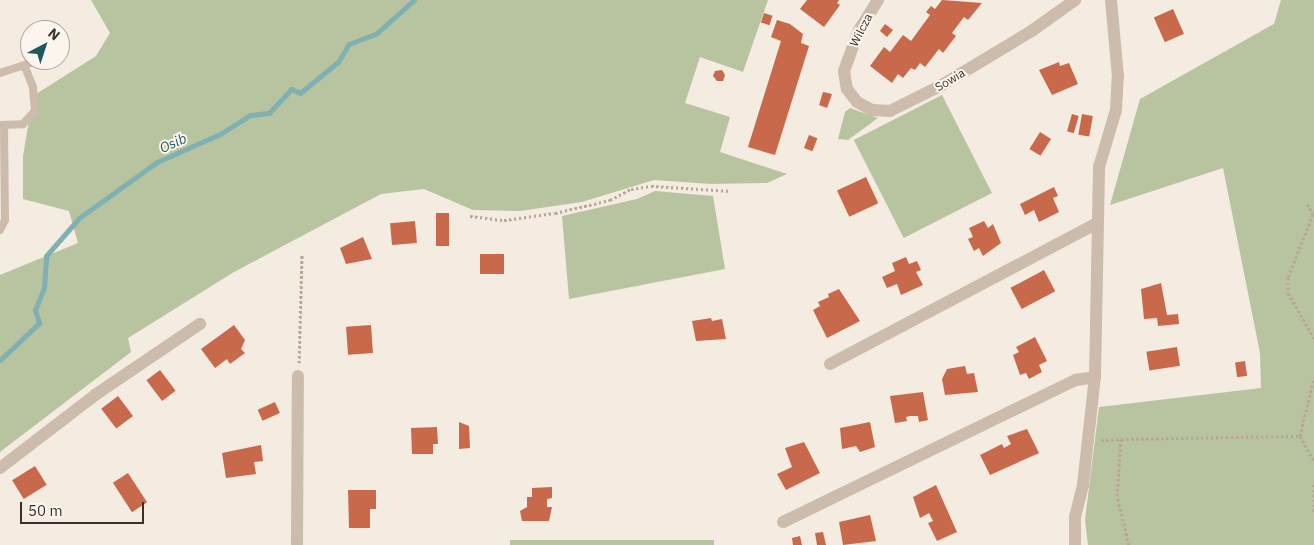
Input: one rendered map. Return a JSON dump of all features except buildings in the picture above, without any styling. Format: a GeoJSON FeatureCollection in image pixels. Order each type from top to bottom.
{"type":"FeatureCollection","features":[{"type":"Feature","properties":{"kind":"street","name":"Wilcza"},"geometry":{"type":"LineString","coordinates":[[846,61],[859,30],[878,0]]}},
{"type":"Feature","properties":{"kind":"street","name":"Sowia"},"geometry":{"type":"LineString","coordinates":[[846,61],[847,89],[857,102],[872,110],[890,111],[911,103],[1008,45],[1075,0]]}},
{"type":"Feature","properties":{"kind":"street"},"geometry":{"type":"LineString","coordinates":[[1075,545],[1075,517],[1088,440],[1094,377],[1096,224],[1099,167],[1116,110],[1118,77],[1110,0]]}},
{"type":"Feature","properties":{"kind":"street"},"geometry":{"type":"LineString","coordinates":[[830,364],[1096,224]]}},
{"type":"Feature","properties":{"kind":"street"},"geometry":{"type":"LineString","coordinates":[[0,468],[102,390],[200,324]]}},
{"type":"Feature","properties":{"kind":"street"},"geometry":{"type":"LineString","coordinates":[[297,545],[298,376]]}},
{"type":"Feature","properties":{"kind":"street"},"geometry":{"type":"LineString","coordinates":[[783,522],[1076,380],[1094,377]]}},
{"type":"Feature","properties":{"kind":"lane"},"geometry":{"type":"LineString","coordinates":[[0,73],[20,68]]}},
{"type":"Feature","properties":{"kind":"lane"},"geometry":{"type":"LineString","coordinates":[[0,230],[5,220],[2,125],[23,124],[34,111],[33,87],[26,70]]}},
{"type":"Feature","properties":{"kind":"path"},"geometry":{"type":"LineString","coordinates":[[470,216],[504,220],[555,213],[610,200],[631,189],[651,186],[731,191]]}},
{"type":"Feature","properties":{"kind":"path"},"geometry":{"type":"LineString","coordinates":[[1307,204],[1313,214],[1288,277],[1288,293],[1314,338]]}},
{"type":"Feature","properties":{"kind":"path"},"geometry":{"type":"LineString","coordinates":[[298,376],[302,254]]}},
{"type":"Feature","properties":{"kind":"path"},"geometry":{"type":"LineString","coordinates":[[1314,378],[1300,436],[1314,461]]}},
{"type":"Feature","properties":{"kind":"path"},"geometry":{"type":"LineString","coordinates":[[1088,440],[1300,436]]}},
{"type":"Feature","properties":{"kind":"path"},"geometry":{"type":"LineString","coordinates":[[1121,439],[1117,496],[1129,545]]}},
{"type":"Feature","properties":{"kind":"path"},"geometry":{"type":"LineString","coordinates":[[1314,484],[1314,512]]}},
{"type":"Feature","properties":{"kind":"green space"},"geometry":{"type":"Polygon","coordinates":[[[91,0],[768,0],[743,72],[700,57],[685,103],[730,117],[720,152],[787,174],[767,183],[711,184],[654,180],[582,202],[520,211],[473,210],[424,189],[381,194],[234,272],[128,338],[131,352],[0,452],[0,275],[78,243],[69,211],[23,199],[23,156],[33,96],[96,56],[110,33],[91,0]]]}},
{"type":"Feature","properties":{"kind":"green space"},"geometry":{"type":"Polygon","coordinates":[[[1281,0],[1314,0],[1314,545],[1088,545],[1085,520],[1099,407],[1261,388],[1260,353],[1223,168],[1110,205],[1140,99],[1274,24],[1281,0]]]}},
{"type":"Feature","properties":{"kind":"green space"},"geometry":{"type":"Polygon","coordinates":[[[942,95],[992,193],[904,238],[854,140],[942,95]]]}},
{"type":"Feature","properties":{"kind":"green space"},"geometry":{"type":"Polygon","coordinates":[[[850,108],[878,118],[848,140],[838,139],[845,112],[850,108]]]}},
{"type":"Feature","properties":{"kind":"green space"},"geometry":{"type":"Polygon","coordinates":[[[655,191],[713,196],[725,269],[569,299],[562,216],[637,199],[655,191]]]}},
{"type":"Feature","properties":{"kind":"green space"},"geometry":{"type":"Polygon","coordinates":[[[510,540],[714,540],[714,545],[510,545],[510,540]]]}},
{"type":"Feature","properties":{"kind":"waterway","name":"Osib"},"geometry":{"type":"LineString","coordinates":[[0,360],[39,323],[35,310],[44,288],[46,256],[79,218],[157,162],[220,134],[250,115],[269,113],[291,89],[300,93],[338,62],[349,44],[377,33],[414,0]]}}]}
